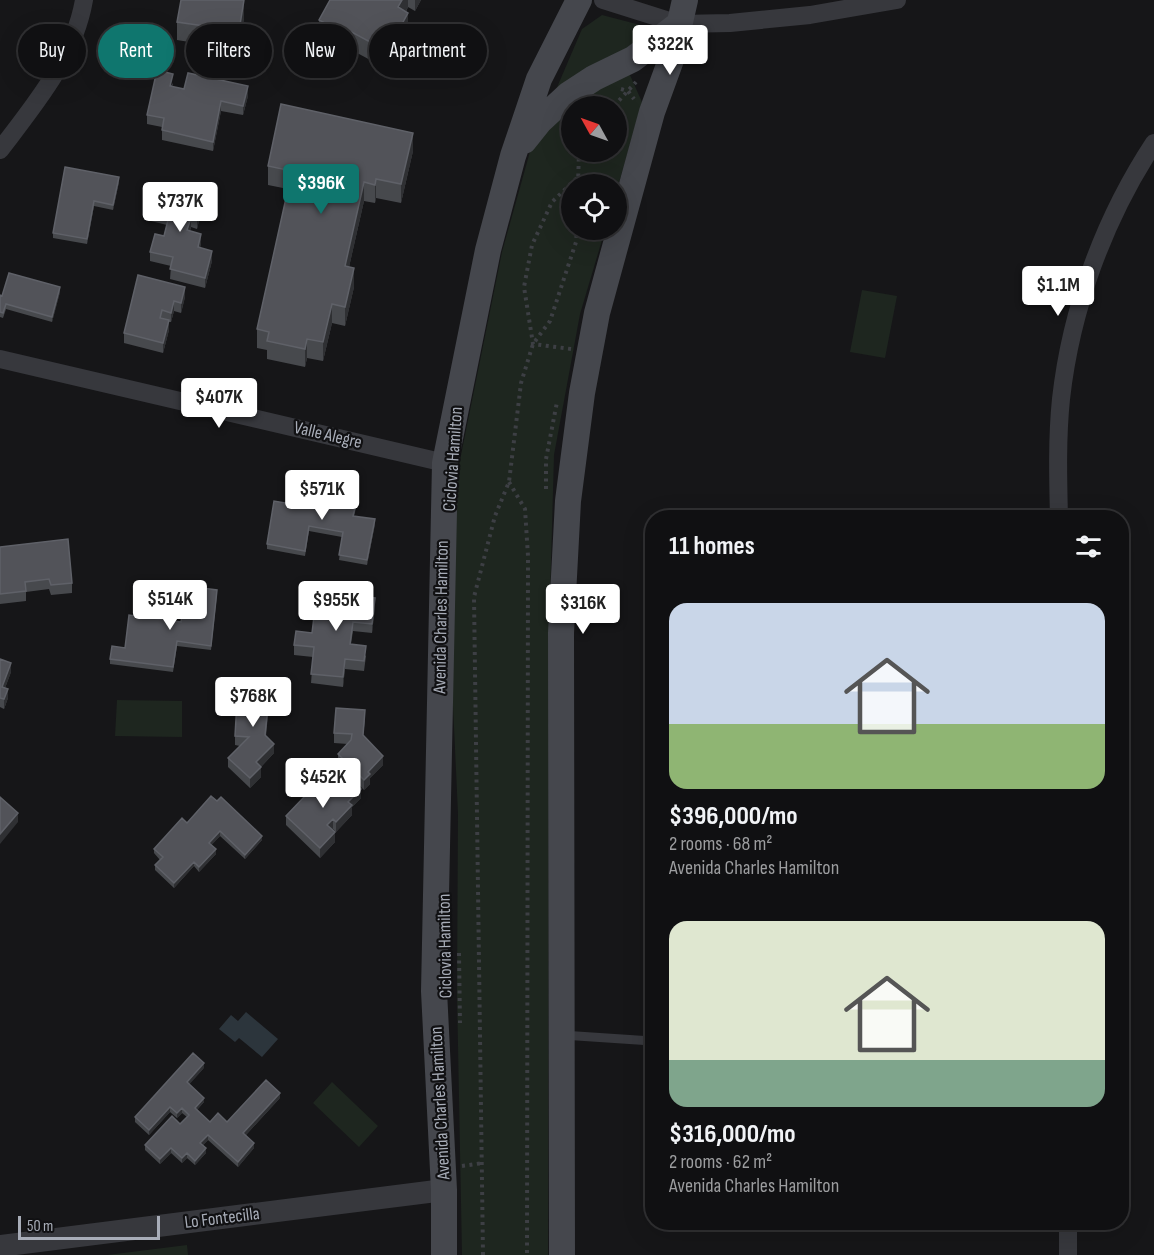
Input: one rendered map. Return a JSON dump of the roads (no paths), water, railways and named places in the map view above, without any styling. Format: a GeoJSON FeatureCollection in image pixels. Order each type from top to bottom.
{"type":"FeatureCollection","features":[{"type":"Feature","properties":{"kind":"main road","name":"Avenida Charles Hamilton"},"geometry":{"type":"LineString","coordinates":[[444,1255],[453,1184],[434,991],[445,463],[486,261],[513,156],[539,79],[579,0]]}},
{"type":"Feature","properties":{"kind":"main road"},"geometry":{"type":"LineString","coordinates":[[513,156],[540,121],[568,95],[594,78],[635,74],[682,12]]}},
{"type":"Feature","properties":{"kind":"main road"},"geometry":{"type":"LineString","coordinates":[[646,110],[672,57],[682,12]]}},
{"type":"Feature","properties":{"kind":"main road"},"geometry":{"type":"LineString","coordinates":[[562,1255],[563,567],[576,435],[597,313],[646,110],[652,94],[635,74]]}},
{"type":"Feature","properties":{"kind":"street"},"geometry":{"type":"LineString","coordinates":[[0,150],[66,58],[80,25],[84,0]]}},
{"type":"Feature","properties":{"kind":"street"},"geometry":{"type":"LineString","coordinates":[[603,0],[682,12],[730,23],[810,15],[897,0]]}},
{"type":"Feature","properties":{"kind":"street"},"geometry":{"type":"LineString","coordinates":[[1059,510],[1058,435],[1062,397],[1076,322],[1096,259],[1114,215],[1154,143]]}},
{"type":"Feature","properties":{"kind":"street","name":"Valle Alegre"},"geometry":{"type":"LineString","coordinates":[[0,359],[445,463]]}},
{"type":"Feature","properties":{"kind":"street","name":"Lo Fontecilla"},"geometry":{"type":"LineString","coordinates":[[0,1246],[453,1184]]}},
{"type":"Feature","properties":{"kind":"street"},"geometry":{"type":"LineString","coordinates":[[1068,1230],[1068,1255]]}},
{"type":"Feature","properties":{"kind":"lane"},"geometry":{"type":"LineString","coordinates":[[562,1035],[645,1041]]}}]}
